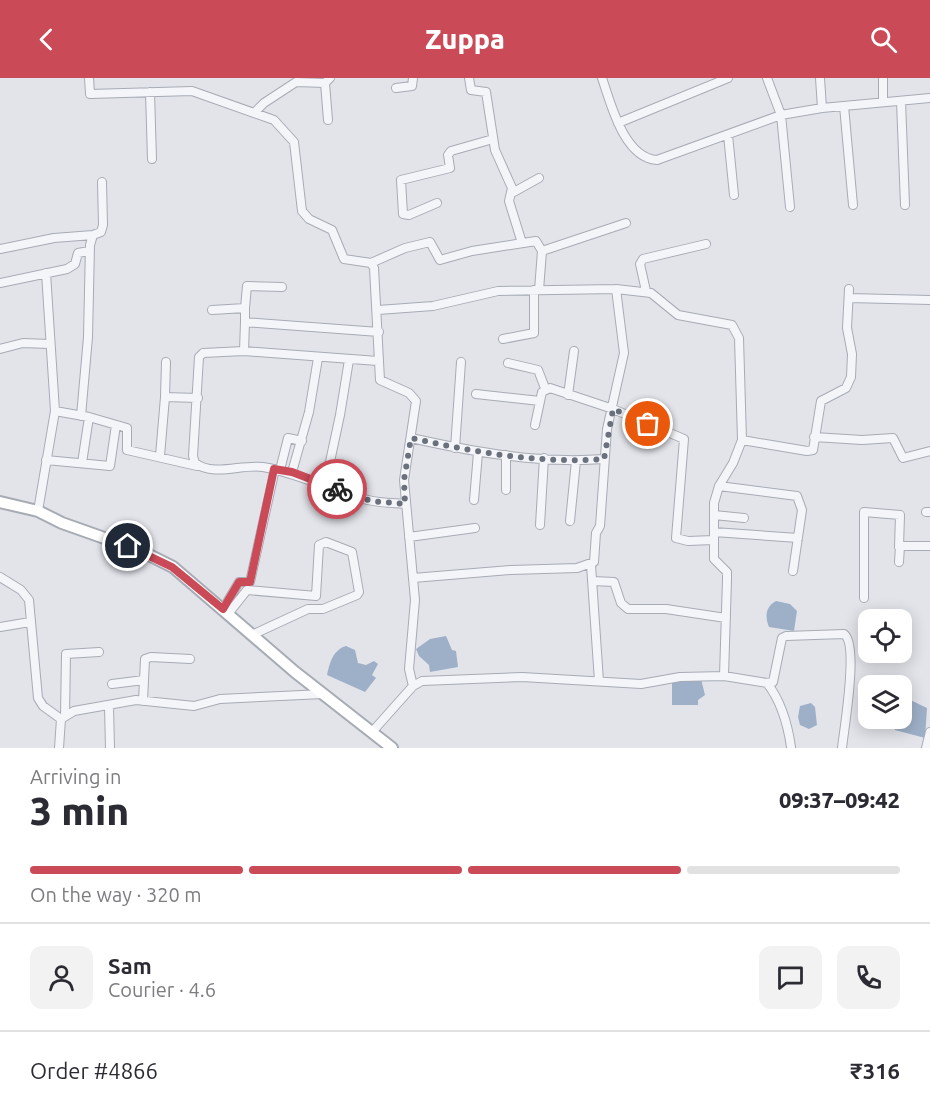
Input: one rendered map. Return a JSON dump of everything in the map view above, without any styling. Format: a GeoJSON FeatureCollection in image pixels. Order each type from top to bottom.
{"type":"FeatureCollection","features":[{"type":"Feature","properties":{"kind":"main road"},"geometry":{"type":"LineString","coordinates":[[0,502],[38,511],[62,523],[141,551],[172,567],[254,634],[295,672],[392,748]]}},
{"type":"Feature","properties":{"kind":"street"},"geometry":{"type":"LineString","coordinates":[[89,78],[90,94],[199,93],[274,120],[294,142],[302,211],[309,219],[332,230],[344,259],[371,263],[405,248],[430,242],[440,260],[536,241],[542,251],[536,290],[534,333],[503,339]]}},
{"type":"Feature","properties":{"kind":"street"},"geometry":{"type":"LineString","coordinates":[[396,87],[412,86],[413,78]]}},
{"type":"Feature","properties":{"kind":"street"},"geometry":{"type":"LineString","coordinates":[[469,78],[471,90],[486,92],[497,158],[512,193]]}},
{"type":"Feature","properties":{"kind":"street"},"geometry":{"type":"LineString","coordinates":[[602,78],[618,123],[633,148],[640,156],[657,160],[781,116],[822,108],[930,98]]}},
{"type":"Feature","properties":{"kind":"street"},"geometry":{"type":"LineString","coordinates":[[618,123],[728,78]]}},
{"type":"Feature","properties":{"kind":"street"},"geometry":{"type":"LineString","coordinates":[[767,78],[781,116],[790,207]]}},
{"type":"Feature","properties":{"kind":"street"},"geometry":{"type":"LineString","coordinates":[[820,78],[822,108]]}},
{"type":"Feature","properties":{"kind":"street"},"geometry":{"type":"LineString","coordinates":[[882,78],[883,102]]}},
{"type":"Feature","properties":{"kind":"street"},"geometry":{"type":"LineString","coordinates":[[255,112],[296,80],[327,81],[328,120]]}},
{"type":"Feature","properties":{"kind":"street"},"geometry":{"type":"LineString","coordinates":[[150,92],[152,159]]}},
{"type":"Feature","properties":{"kind":"street"},"geometry":{"type":"LineString","coordinates":[[901,100],[905,205]]}},
{"type":"Feature","properties":{"kind":"street"},"geometry":{"type":"LineString","coordinates":[[844,106],[853,205]]}},
{"type":"Feature","properties":{"kind":"street"},"geometry":{"type":"LineString","coordinates":[[728,135],[734,195]]}},
{"type":"Feature","properties":{"kind":"street"},"geometry":{"type":"LineString","coordinates":[[437,203],[409,215],[403,214],[400,180],[450,168],[448,156],[451,151],[493,139]]}},
{"type":"Feature","properties":{"kind":"street"},"geometry":{"type":"LineString","coordinates":[[522,243],[509,201],[512,193],[539,178]]}},
{"type":"Feature","properties":{"kind":"street"},"geometry":{"type":"LineString","coordinates":[[0,249],[54,238],[93,235],[102,232],[102,182]]}},
{"type":"Feature","properties":{"kind":"street"},"geometry":{"type":"LineString","coordinates":[[542,251],[626,223]]}},
{"type":"Feature","properties":{"kind":"street"},"geometry":{"type":"LineString","coordinates":[[82,463],[89,251],[93,235]]}},
{"type":"Feature","properties":{"kind":"street"},"geometry":{"type":"LineString","coordinates":[[646,291],[640,264],[643,259],[706,244]]}},
{"type":"Feature","properties":{"kind":"street"},"geometry":{"type":"LineString","coordinates":[[0,284],[67,269],[75,264],[78,253],[89,251]]}},
{"type":"Feature","properties":{"kind":"street"},"geometry":{"type":"LineString","coordinates":[[371,263],[375,277],[378,310],[380,380],[414,396],[416,408],[404,480],[415,616],[409,669],[413,686]]}},
{"type":"Feature","properties":{"kind":"street"},"geometry":{"type":"LineString","coordinates":[[38,511],[55,411],[46,273]]}},
{"type":"Feature","properties":{"kind":"street"},"geometry":{"type":"LineString","coordinates":[[244,351],[247,286],[282,287]]}},
{"type":"Feature","properties":{"kind":"street"},"geometry":{"type":"LineString","coordinates":[[378,310],[444,305],[488,293],[616,289],[646,291],[655,295],[678,315],[732,325],[739,338],[742,440],[733,463],[719,486],[714,515],[714,559],[727,572],[724,676]]}},
{"type":"Feature","properties":{"kind":"street"},"geometry":{"type":"LineString","coordinates":[[598,681],[591,565],[594,562],[596,533],[600,526],[604,459],[624,353],[616,289]]}},
{"type":"Feature","properties":{"kind":"street"},"geometry":{"type":"LineString","coordinates":[[742,440],[810,451],[814,447],[821,401],[846,388],[851,377],[852,354],[847,328],[849,289]]}},
{"type":"Feature","properties":{"kind":"street"},"geometry":{"type":"LineString","coordinates":[[849,298],[930,300]]}},
{"type":"Feature","properties":{"kind":"street"},"geometry":{"type":"LineString","coordinates":[[212,310],[245,308]]}},
{"type":"Feature","properties":{"kind":"street"},"geometry":{"type":"LineString","coordinates":[[245,322],[379,332]]}},
{"type":"Feature","properties":{"kind":"street"},"geometry":{"type":"LineString","coordinates":[[0,349],[23,343],[49,344]]}},
{"type":"Feature","properties":{"kind":"street"},"geometry":{"type":"LineString","coordinates":[[199,466],[195,463],[193,456],[199,357],[203,353],[244,351],[378,361]]}},
{"type":"Feature","properties":{"kind":"street"},"geometry":{"type":"LineString","coordinates":[[568,394],[574,351]]}},
{"type":"Feature","properties":{"kind":"street"},"geometry":{"type":"LineString","coordinates":[[292,472],[302,441],[318,358]]}},
{"type":"Feature","properties":{"kind":"street"},"geometry":{"type":"LineString","coordinates":[[325,485],[349,360]]}},
{"type":"Feature","properties":{"kind":"street"},"geometry":{"type":"LineString","coordinates":[[160,456],[166,362]]}},
{"type":"Feature","properties":{"kind":"street"},"geometry":{"type":"LineString","coordinates":[[455,448],[461,362]]}},
{"type":"Feature","properties":{"kind":"street"},"geometry":{"type":"LineString","coordinates":[[508,363],[538,370],[545,388],[535,425]]}},
{"type":"Feature","properties":{"kind":"street"},"geometry":{"type":"LineString","coordinates":[[545,388],[613,409],[684,439],[676,538],[688,541],[714,536],[798,538]]}},
{"type":"Feature","properties":{"kind":"street"},"geometry":{"type":"LineString","coordinates":[[476,394],[540,401]]}},
{"type":"Feature","properties":{"kind":"street"},"geometry":{"type":"LineString","coordinates":[[165,397],[198,398]]}},
{"type":"Feature","properties":{"kind":"street"},"geometry":{"type":"LineString","coordinates":[[55,411],[127,428],[127,450],[220,470],[259,467],[292,472],[371,501],[405,504]]}},
{"type":"Feature","properties":{"kind":"street"},"geometry":{"type":"LineString","coordinates":[[46,460],[110,466],[117,425]]}},
{"type":"Feature","properties":{"kind":"street"},"geometry":{"type":"LineString","coordinates":[[814,437],[893,438],[903,458],[930,451]]}},
{"type":"Feature","properties":{"kind":"street"},"geometry":{"type":"LineString","coordinates":[[225,611],[239,582],[250,582],[277,470],[288,438],[302,441]]}},
{"type":"Feature","properties":{"kind":"street"},"geometry":{"type":"LineString","coordinates":[[411,438],[477,453],[576,461],[604,459]]}},
{"type":"Feature","properties":{"kind":"street"},"geometry":{"type":"LineString","coordinates":[[474,500],[477,453]]}},
{"type":"Feature","properties":{"kind":"street"},"geometry":{"type":"LineString","coordinates":[[506,455],[506,490]]}},
{"type":"Feature","properties":{"kind":"street"},"geometry":{"type":"LineString","coordinates":[[540,525],[544,458]]}},
{"type":"Feature","properties":{"kind":"street"},"geometry":{"type":"LineString","coordinates":[[570,522],[576,461]]}},
{"type":"Feature","properties":{"kind":"street"},"geometry":{"type":"LineString","coordinates":[[719,486],[797,496],[802,510],[793,571]]}},
{"type":"Feature","properties":{"kind":"street"},"geometry":{"type":"LineString","coordinates":[[864,598],[864,512],[900,515],[899,562]]}},
{"type":"Feature","properties":{"kind":"street"},"geometry":{"type":"LineString","coordinates":[[714,515],[744,518]]}},
{"type":"Feature","properties":{"kind":"street"},"geometry":{"type":"LineString","coordinates":[[409,537],[475,528]]}},
{"type":"Feature","properties":{"kind":"street"},"geometry":{"type":"LineString","coordinates":[[225,611],[247,590],[316,596],[319,545],[326,542],[352,552],[359,592],[357,595],[323,609],[308,609],[254,634]]}},
{"type":"Feature","properties":{"kind":"street"},"geometry":{"type":"LineString","coordinates":[[899,548],[930,546]]}},
{"type":"Feature","properties":{"kind":"street"},"geometry":{"type":"LineString","coordinates":[[413,578],[591,565]]}},
{"type":"Feature","properties":{"kind":"street"},"geometry":{"type":"LineString","coordinates":[[0,577],[26,594],[39,698],[43,706],[63,717]]}},
{"type":"Feature","properties":{"kind":"street"},"geometry":{"type":"LineString","coordinates":[[593,581],[614,582],[621,603],[628,609],[666,609],[726,618]]}},
{"type":"Feature","properties":{"kind":"street"},"geometry":{"type":"LineString","coordinates":[[0,627],[30,622]]}},
{"type":"Feature","properties":{"kind":"street"},"geometry":{"type":"LineString","coordinates":[[372,732],[413,686],[435,679],[522,677],[641,684],[680,677],[724,676],[767,683],[773,682],[777,672],[782,638],[844,634],[848,636],[850,659],[842,748]]}},
{"type":"Feature","properties":{"kind":"street"},"geometry":{"type":"LineString","coordinates":[[59,748],[66,654],[99,652]]}},
{"type":"Feature","properties":{"kind":"street"},"geometry":{"type":"LineString","coordinates":[[143,701],[145,659],[148,657],[190,660]]}},
{"type":"Feature","properties":{"kind":"street"},"geometry":{"type":"LineString","coordinates":[[112,684],[144,680]]}},
{"type":"Feature","properties":{"kind":"street"},"geometry":{"type":"LineString","coordinates":[[767,683],[773,690],[788,729],[792,748]]}},
{"type":"Feature","properties":{"kind":"street"},"geometry":{"type":"LineString","coordinates":[[63,717],[75,711],[143,701],[194,706],[220,699],[325,694]]}},
{"type":"Feature","properties":{"kind":"street"},"geometry":{"type":"LineString","coordinates":[[109,706],[111,748]]}},
{"type":"Feature","properties":{"kind":"street"},"geometry":{"type":"LineString","coordinates":[[926,748],[930,736]]}},
{"type":"Feature","properties":{"kind":"water"},"geometry":{"type":"Polygon","coordinates":[[[776,601],[790,604],[797,611],[794,631],[769,627],[767,612],[776,601]]]}},
{"type":"Feature","properties":{"kind":"water"},"geometry":{"type":"Polygon","coordinates":[[[446,636],[452,650],[456,651],[458,667],[430,672],[429,665],[419,656],[416,649],[430,639],[446,636]]]}},
{"type":"Feature","properties":{"kind":"water"},"geometry":{"type":"Polygon","coordinates":[[[346,646],[355,650],[358,663],[366,665],[374,661],[378,664],[372,675],[376,678],[365,692],[327,675],[335,654],[346,646]]]}},
{"type":"Feature","properties":{"kind":"water"},"geometry":{"type":"Polygon","coordinates":[[[672,679],[701,679],[705,695],[698,700],[698,705],[672,705],[672,679]]]}},
{"type":"Feature","properties":{"kind":"water"},"geometry":{"type":"Polygon","coordinates":[[[912,701],[927,708],[925,738],[895,730],[912,729],[912,701]]]}},
{"type":"Feature","properties":{"kind":"water"},"geometry":{"type":"Polygon","coordinates":[[[811,703],[815,707],[817,725],[809,729],[800,725],[798,717],[800,706],[811,703]]]}},
{"type":"Feature","properties":{"kind":"way so far"},"geometry":{"type":"LineString","coordinates":[[337,489],[371,501],[405,504],[405,466],[411,438],[477,453],[579,461],[604,459],[607,429],[613,409],[648,424]]}},
{"type":"Feature","properties":{"kind":"route"},"geometry":{"type":"LineString","coordinates":[[128,546],[172,567],[223,609],[239,582],[250,582],[258,554],[274,469],[292,472],[337,489]]}}]}
